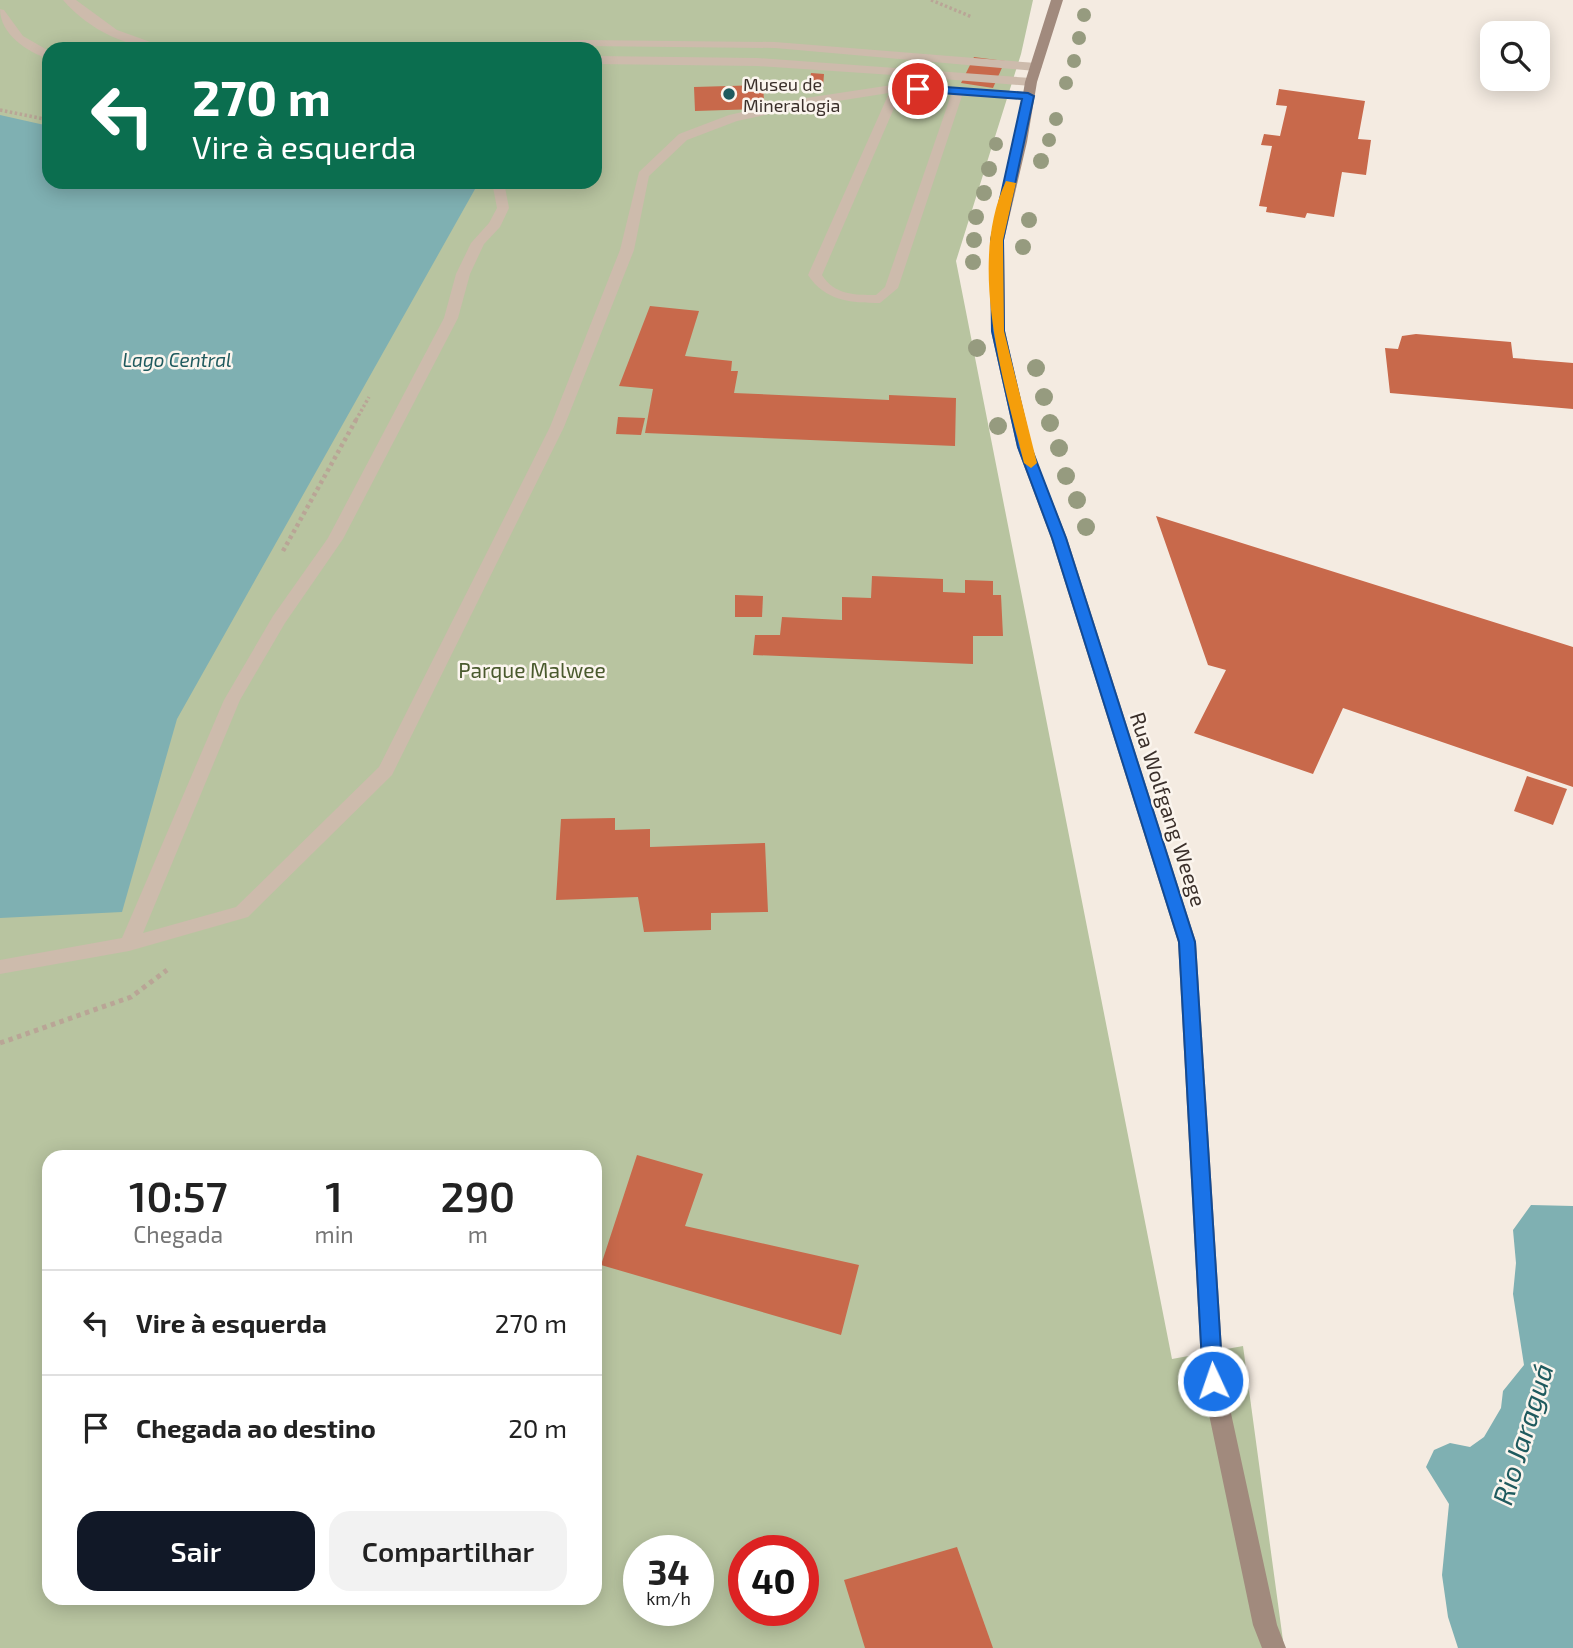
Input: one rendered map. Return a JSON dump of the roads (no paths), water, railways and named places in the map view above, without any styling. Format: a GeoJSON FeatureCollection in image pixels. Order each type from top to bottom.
{"type":"FeatureCollection","features":[{"type":"Feature","properties":{"kind":"street","name":"Rua Wolfgang Weege"},"geometry":{"type":"LineString","coordinates":[[1057,0],[1030,89],[997,240],[998,331],[1024,447],[1059,538],[1187,942],[1213,1381],[1265,1625],[1274,1648]]}},
{"type":"Feature","properties":{"kind":"lane"},"geometry":{"type":"LineString","coordinates":[[68,0],[113,34],[130,42]]}},
{"type":"Feature","properties":{"kind":"lane"},"geometry":{"type":"LineString","coordinates":[[0,12],[19,38],[42,52]]}},
{"type":"Feature","properties":{"kind":"lane"},"geometry":{"type":"LineString","coordinates":[[602,47],[775,46],[1036,67]]}},
{"type":"Feature","properties":{"kind":"lane"},"geometry":{"type":"LineString","coordinates":[[602,61],[757,62],[900,71],[1030,89]]}},
{"type":"Feature","properties":{"kind":"lane"},"geometry":{"type":"LineString","coordinates":[[900,71],[897,88],[815,275],[821,287],[836,295],[880,299],[891,288],[958,91]]}},
{"type":"Feature","properties":{"kind":"lane"},"geometry":{"type":"LineString","coordinates":[[0,967],[129,944],[242,912],[386,771],[557,427],[627,250],[643,175],[683,137],[733,118],[806,102],[897,88],[958,91],[1030,89]]}},
{"type":"Feature","properties":{"kind":"lane"},"geometry":{"type":"LineString","coordinates":[[129,944],[232,700],[279,620],[335,539],[451,318],[468,264],[478,243],[495,224],[503,208],[499,189]]}},
{"type":"Feature","properties":{"kind":"water","name":"Lago Central"},"geometry":{"type":"Polygon","coordinates":[[[0,115],[42,124],[42,189],[475,189],[177,719],[122,912],[0,918],[0,115]]]}},
{"type":"Feature","properties":{"kind":"water","name":"Rio Jaraguá"},"geometry":{"type":"Polygon","coordinates":[[[1531,1205],[1573,1206],[1573,1648],[1458,1648],[1448,1617],[1442,1575],[1449,1504],[1426,1467],[1434,1450],[1450,1443],[1470,1447],[1484,1437],[1501,1408],[1503,1391],[1524,1365],[1513,1294],[1516,1263],[1513,1230],[1531,1205]]]}},
{"type":"Feature","properties":{"kind":"place","name":"Museu de Mineralogia"},"geometry":{"type":"Point","coordinates":[729,94]}},
{"type":"Feature","properties":{"kind":"park label","name":"Parque Malwee"},"geometry":{"type":"Point","coordinates":[532,669]}}]}
